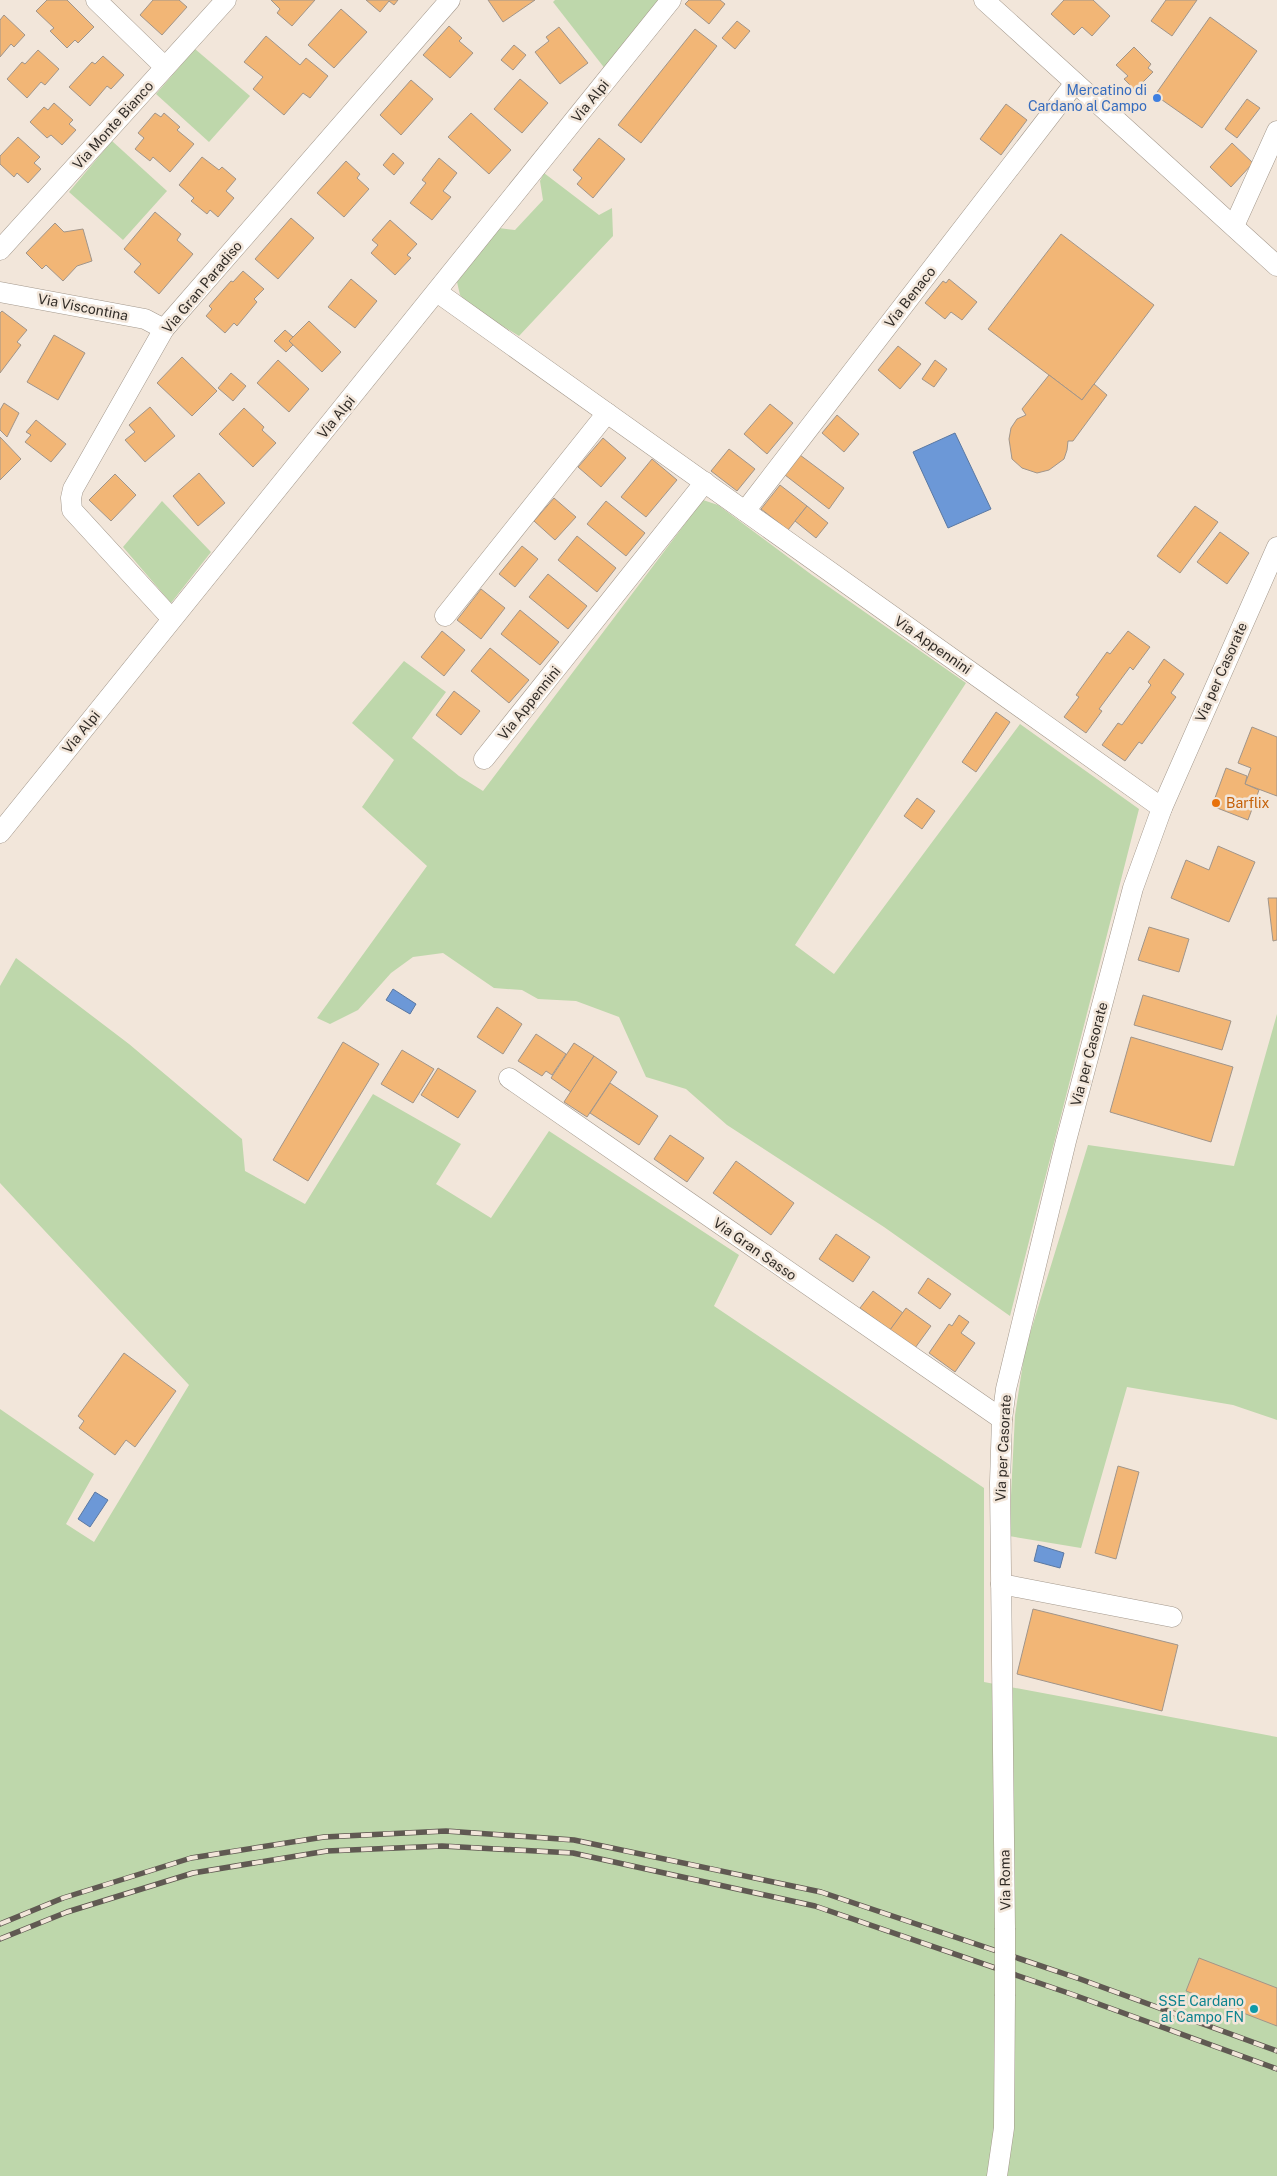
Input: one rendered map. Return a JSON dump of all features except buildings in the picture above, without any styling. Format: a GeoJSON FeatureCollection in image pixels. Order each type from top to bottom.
{"type":"FeatureCollection","features":[{"type":"Feature","properties":{"kind":"street"},"geometry":{"type":"LineString","coordinates":[[96,0],[165,67]]}},
{"type":"Feature","properties":{"kind":"street","name":"Via Monte Bianco"},"geometry":{"type":"LineString","coordinates":[[0,250],[226,0]]}},
{"type":"Feature","properties":{"kind":"street","name":"Via Gran Paradiso"},"geometry":{"type":"LineString","coordinates":[[171,618],[72,510],[71,498],[73,489],[164,329],[450,0]]}},
{"type":"Feature","properties":{"kind":"street","name":"Via Alpi"},"geometry":{"type":"LineString","coordinates":[[0,833],[171,618],[437,292],[671,0]]}},
{"type":"Feature","properties":{"kind":"street"},"geometry":{"type":"LineString","coordinates":[[984,0],[1277,266]]}},
{"type":"Feature","properties":{"kind":"street","name":"Via Benaco"},"geometry":{"type":"LineString","coordinates":[[745,511],[1076,83]]}},
{"type":"Feature","properties":{"kind":"street"},"geometry":{"type":"LineString","coordinates":[[1234,226],[1277,131]]}},
{"type":"Feature","properties":{"kind":"street","name":"Via Viscontina"},"geometry":{"type":"LineString","coordinates":[[0,292],[145,319],[164,329]]}},
{"type":"Feature","properties":{"kind":"street","name":"Via Appennini"},"geometry":{"type":"LineString","coordinates":[[437,292],[1162,808]]}},
{"type":"Feature","properties":{"kind":"street"},"geometry":{"type":"LineString","coordinates":[[445,616],[607,413]]}},
{"type":"Feature","properties":{"kind":"street","name":"Via Appennini"},"geometry":{"type":"LineString","coordinates":[[484,759],[705,482]]}},
{"type":"Feature","properties":{"kind":"street","name":"Via per Casorate"},"geometry":{"type":"LineString","coordinates":[[1001,1584],[1000,1483],[1002,1419],[1006,1388],[1066,1141],[1133,888],[1162,808],[1277,547]]}},
{"type":"Feature","properties":{"kind":"street","name":"Via Gran Sasso"},"geometry":{"type":"LineString","coordinates":[[509,1078],[1002,1419]]}},
{"type":"Feature","properties":{"kind":"street"},"geometry":{"type":"LineString","coordinates":[[1001,1584],[1172,1617]]}},
{"type":"Feature","properties":{"kind":"street","name":"Via Roma"},"geometry":{"type":"LineString","coordinates":[[997,2176],[1004,2128],[1005,1996],[1001,1584]]}},
{"type":"Feature","properties":{"kind":"green space"},"geometry":{"type":"Polygon","coordinates":[[[555,0],[662,0],[606,70],[553,2],[555,0]]]}},
{"type":"Feature","properties":{"kind":"green space"},"geometry":{"type":"Polygon","coordinates":[[[195,49],[250,96],[209,142],[156,94],[195,49]]]}},
{"type":"Feature","properties":{"kind":"green space"},"geometry":{"type":"Polygon","coordinates":[[[112,141],[167,191],[123,240],[69,192],[112,141]]]}},
{"type":"Feature","properties":{"kind":"green space"},"geometry":{"type":"Polygon","coordinates":[[[544,173],[599,215],[612,208],[613,236],[519,336],[470,306],[460,295],[457,282],[499,228],[515,230],[543,200],[540,181],[544,173]]]}},
{"type":"Feature","properties":{"kind":"green space"},"geometry":{"type":"Polygon","coordinates":[[[703,500],[718,505],[812,575],[966,683],[795,945],[834,974],[1020,724],[1139,809],[1010,1316],[884,1227],[727,1125],[686,1089],[646,1077],[619,1017],[576,1001],[538,999],[522,990],[494,988],[443,953],[413,957],[391,973],[358,1010],[330,1024],[317,1018],[427,866],[362,807],[394,760],[352,723],[404,661],[446,692],[412,738],[459,776],[483,791],[703,500]]]}},
{"type":"Feature","properties":{"kind":"green space"},"geometry":{"type":"Polygon","coordinates":[[[162,501],[211,552],[171,603],[123,547],[162,501]]]}},
{"type":"Feature","properties":{"kind":"green space"},"geometry":{"type":"Polygon","coordinates":[[[16,958],[129,1044],[242,1139],[245,1171],[305,1204],[373,1094],[461,1144],[436,1184],[491,1218],[549,1131],[739,1255],[714,1306],[984,1488],[984,1682],[1277,1737],[1277,2176],[0,2176],[0,1409],[94,1474],[66,1524],[94,1542],[189,1385],[0,1183],[0,986],[16,958]]]}},
{"type":"Feature","properties":{"kind":"green space"},"geometry":{"type":"Polygon","coordinates":[[[1277,1014],[1277,1420],[1233,1405],[1127,1387],[1081,1548],[1009,1536],[1015,1415],[1025,1350],[1088,1145],[1234,1166],[1277,1014]]]}},
{"type":"Feature","properties":{"kind":"water"},"geometry":{"type":"Polygon","coordinates":[[[955,433],[991,509],[948,528],[913,452],[955,433]]]}},
{"type":"Feature","properties":{"kind":"water"},"geometry":{"type":"Polygon","coordinates":[[[393,989],[416,1004],[410,1014],[386,1000],[393,989]]]}},
{"type":"Feature","properties":{"kind":"water"},"geometry":{"type":"Polygon","coordinates":[[[95,1492],[108,1500],[90,1527],[78,1519],[95,1492]]]}},
{"type":"Feature","properties":{"kind":"water"},"geometry":{"type":"Polygon","coordinates":[[[1038,1545],[1064,1553],[1060,1568],[1034,1561],[1038,1545]]]}},
{"type":"Feature","properties":{"kind":"railway"},"geometry":{"type":"LineString","coordinates":[[0,1924],[63,1898],[191,1858],[324,1837],[446,1831],[574,1840],[821,1892],[1080,1979],[1277,2051]]}},
{"type":"Feature","properties":{"kind":"railway"},"geometry":{"type":"LineString","coordinates":[[0,1939],[67,1912],[193,1873],[327,1851],[442,1846],[573,1853],[815,1906],[1074,1995],[1277,2069]]}},
{"type":"Feature","properties":{"kind":"place","name":"Mercatino di Cardano al Campo"},"geometry":{"type":"Point","coordinates":[1157,98]}},
{"type":"Feature","properties":{"kind":"place","name":"Barflix"},"geometry":{"type":"Point","coordinates":[1216,803]}},
{"type":"Feature","properties":{"kind":"place","name":"SSE Cardano al Campo FN"},"geometry":{"type":"Point","coordinates":[1254,2009]}}]}
